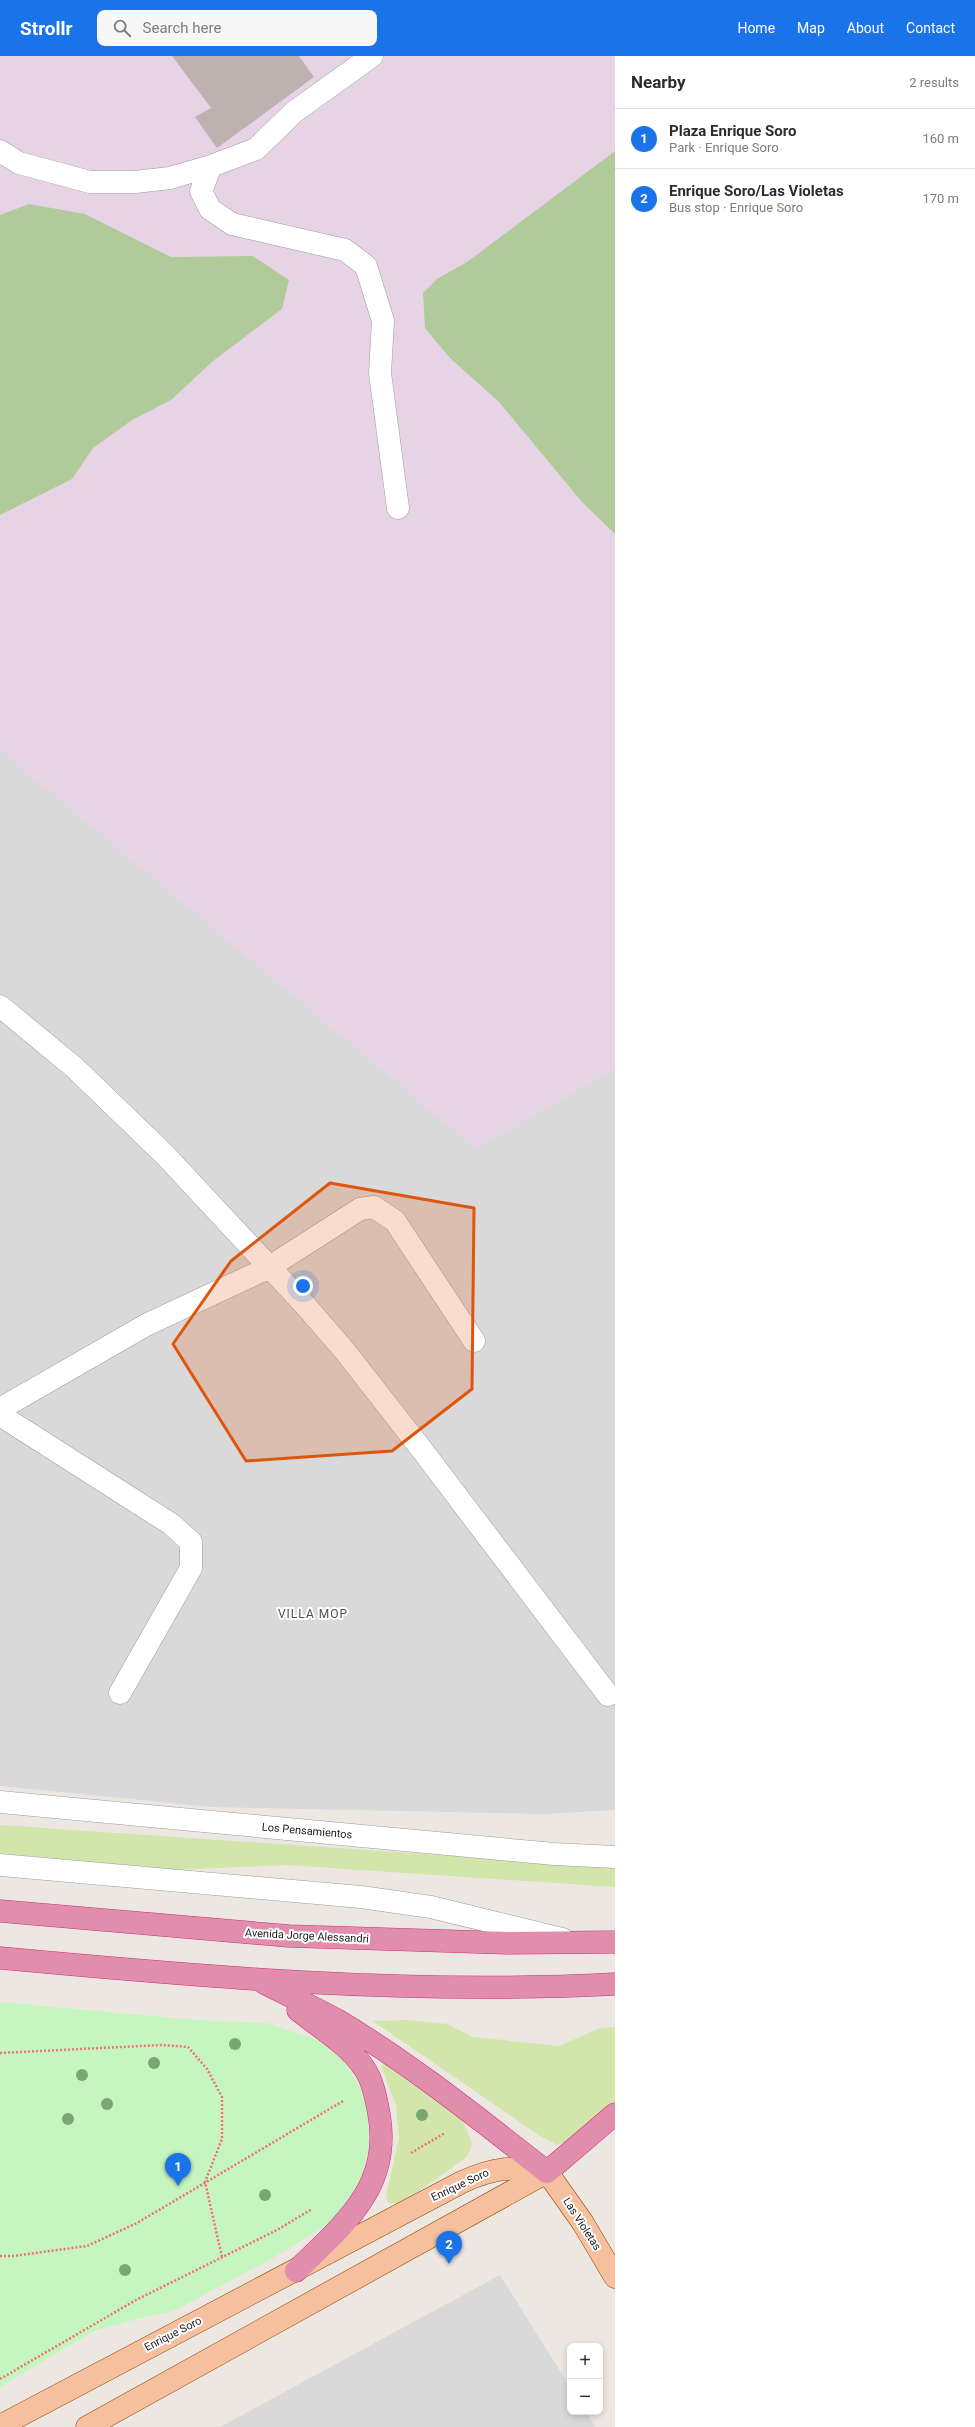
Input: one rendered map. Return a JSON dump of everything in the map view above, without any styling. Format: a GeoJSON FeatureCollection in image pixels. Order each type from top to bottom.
{"type":"FeatureCollection","features":[{"type":"Feature","properties":{"kind":"highway","name":"Avenida Jorge Alessandri"},"geometry":{"type":"LineString","coordinates":[[0,1911],[289,1936],[391,1941],[615,1942]]}},
{"type":"Feature","properties":{"kind":"highway"},"geometry":{"type":"LineString","coordinates":[[0,1958],[255,1979],[464,1988],[615,1984]]}},
{"type":"Feature","properties":{"kind":"highway"},"geometry":{"type":"LineString","coordinates":[[255,1979],[310,2006],[364,2037],[461,2105],[547,2172],[615,2114]]}},
{"type":"Feature","properties":{"kind":"highway"},"geometry":{"type":"LineString","coordinates":[[255,1979],[289,2002],[350,2051],[365,2068],[374,2088],[383,2135],[377,2171],[367,2193],[341,2227],[296,2271]]}},
{"type":"Feature","properties":{"kind":"main road","name":"Enrique Soro"},"geometry":{"type":"LineString","coordinates":[[0,2426],[64,2390],[296,2271],[456,2185],[487,2171],[514,2168],[547,2172]]}},
{"type":"Feature","properties":{"kind":"main road","name":"Las Violetas"},"geometry":{"type":"LineString","coordinates":[[547,2172],[583,2223],[615,2277]]}},
{"type":"Feature","properties":{"kind":"main road"},"geometry":{"type":"LineString","coordinates":[[87,2427],[547,2172]]}},
{"type":"Feature","properties":{"kind":"street"},"geometry":{"type":"LineString","coordinates":[[0,151],[19,164],[90,182],[135,182],[170,178],[211,166],[256,149],[294,112],[367,60]]}},
{"type":"Feature","properties":{"kind":"street"},"geometry":{"type":"LineString","coordinates":[[211,166],[201,191],[210,209],[232,224],[345,250],[366,266],[383,321],[380,373],[398,508]]}},
{"type":"Feature","properties":{"kind":"street"},"geometry":{"type":"LineString","coordinates":[[0,1006],[75,1068],[159,1150],[344,1350],[608,1695]]}},
{"type":"Feature","properties":{"kind":"street"},"geometry":{"type":"LineString","coordinates":[[0,1409],[146,1325],[268,1268],[360,1209],[374,1207],[395,1221],[474,1341]]}},
{"type":"Feature","properties":{"kind":"street"},"geometry":{"type":"LineString","coordinates":[[0,1415],[171,1524],[191,1542],[191,1568],[120,1693]]}},
{"type":"Feature","properties":{"kind":"street","name":"Los Pensamientos"},"geometry":{"type":"LineString","coordinates":[[0,1802],[554,1854],[615,1857]]}},
{"type":"Feature","properties":{"kind":"street"},"geometry":{"type":"LineString","coordinates":[[0,1865],[361,1897],[431,1907],[578,1943]]}},
{"type":"Feature","properties":{"kind":"path"},"geometry":{"type":"LineString","coordinates":[[0,2053],[162,2045],[188,2047],[207,2069],[222,2097],[222,2140],[205,2182],[222,2257]]}},
{"type":"Feature","properties":{"kind":"path"},"geometry":{"type":"LineString","coordinates":[[0,2256],[13,2256],[87,2246],[138,2223],[348,2098]]}},
{"type":"Feature","properties":{"kind":"path"},"geometry":{"type":"LineString","coordinates":[[0,2379],[136,2300],[277,2230],[314,2208]]}},
{"type":"Feature","properties":{"kind":"highlighted area"},"geometry":{"type":"Polygon","coordinates":[[[330,1183],[474,1208],[472,1389],[392,1451],[246,1461],[173,1344],[231,1261],[330,1183]]]}},
{"type":"Feature","properties":{"kind":"shaded area"},"geometry":{"type":"Polygon","coordinates":[[[0,56],[615,56],[615,1068],[476,1148],[0,749],[0,56]]]}},
{"type":"Feature","properties":{"kind":"shaded area"},"geometry":{"type":"Polygon","coordinates":[[[0,749],[476,1148],[615,1068],[615,1810],[543,1814],[211,1807],[0,1786],[0,749]]]}},
{"type":"Feature","properties":{"kind":"shaded area"},"geometry":{"type":"Polygon","coordinates":[[[500,2275],[567,2382],[567,2415],[588,2415],[595,2427],[220,2427],[500,2275]]]}},
{"type":"Feature","properties":{"kind":"green space"},"geometry":{"type":"Polygon","coordinates":[[[615,151],[615,534],[582,502],[499,402],[450,358],[425,328],[423,293],[437,279],[467,262],[615,151]]]}},
{"type":"Feature","properties":{"kind":"green space"},"geometry":{"type":"Polygon","coordinates":[[[29,204],[85,214],[171,257],[253,256],[289,280],[282,309],[213,361],[171,400],[132,420],[93,448],[72,479],[0,515],[0,215],[29,204]]]}},
{"type":"Feature","properties":{"kind":"green space"},"geometry":{"type":"Polygon","coordinates":[[[0,1825],[615,1867],[615,1887],[287,1865],[173,1870],[0,1853],[0,1825]]]}},
{"type":"Feature","properties":{"kind":"green space"},"geometry":{"type":"Polygon","coordinates":[[[0,2002],[197,2020],[267,2023],[320,2041],[343,2061],[361,2088],[368,2115],[369,2145],[363,2174],[350,2199],[332,2222],[273,2258],[174,2311],[141,2318],[94,2331],[0,2387],[0,2002]]]}},
{"type":"Feature","properties":{"kind":"green space"},"geometry":{"type":"Polygon","coordinates":[[[407,2020],[447,2024],[473,2037],[559,2046],[600,2028],[615,2027],[615,2104],[567,2141],[557,2145],[540,2136],[373,2021],[407,2020]]]}},
{"type":"Feature","properties":{"kind":"green space"},"geometry":{"type":"Polygon","coordinates":[[[387,2062],[462,2118],[472,2144],[467,2157],[399,2205],[388,2202],[386,2195],[399,2139],[396,2105],[381,2066],[387,2062]]]}},
{"type":"Feature","properties":{"kind":"building"},"geometry":{"type":"Polygon","coordinates":[[[172,56],[299,56],[314,77],[217,148],[195,117],[211,108],[172,56]]]}},
{"type":"Feature","properties":{"kind":"place","name":"Plaza Enrique Soro"},"geometry":{"type":"Point","coordinates":[178,2186]}},
{"type":"Feature","properties":{"kind":"place","name":"Enrique Soro/Las Violetas"},"geometry":{"type":"Point","coordinates":[449,2264]}},
{"type":"Feature","properties":{"kind":"district","name":"VILLA MOP"},"geometry":{"type":"Point","coordinates":[313,1614]}}]}
